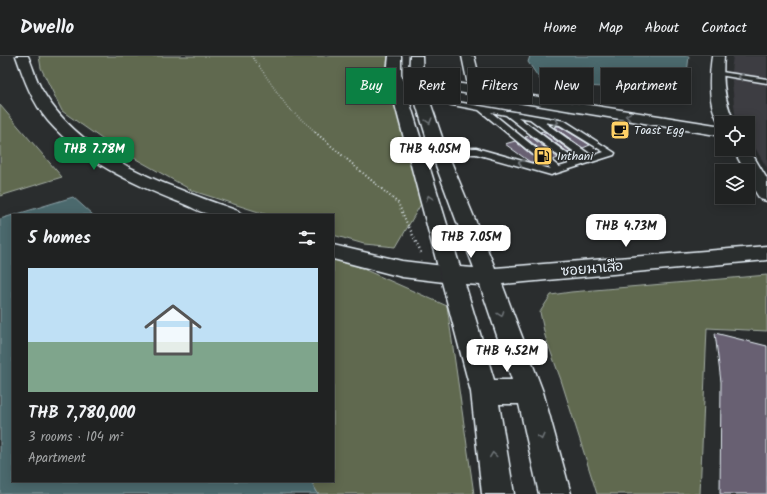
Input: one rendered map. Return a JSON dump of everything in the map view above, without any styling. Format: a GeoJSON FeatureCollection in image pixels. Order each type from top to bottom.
{"type":"FeatureCollection","features":[{"type":"Feature","properties":{"kind":"street"},"geometry":{"type":"LineString","coordinates":[[22,56],[29,77],[48,113],[80,145],[105,161],[140,179],[228,214]]}},
{"type":"Feature","properties":{"kind":"street"},"geometry":{"type":"LineString","coordinates":[[395,56],[394,74],[415,152],[441,274],[484,392],[498,494]]}},
{"type":"Feature","properties":{"kind":"street"},"geometry":{"type":"LineString","coordinates":[[416,56],[417,68]]}},
{"type":"Feature","properties":{"kind":"street"},"geometry":{"type":"LineString","coordinates":[[468,56],[471,68]]}},
{"type":"Feature","properties":{"kind":"street"},"geometry":{"type":"LineString","coordinates":[[718,56],[716,73],[721,113],[723,116]]}},
{"type":"Feature","properties":{"kind":"street"},"geometry":{"type":"LineString","coordinates":[[532,100],[715,130]]}},
{"type":"Feature","properties":{"kind":"street"},"geometry":{"type":"LineString","coordinates":[[424,104],[439,152],[488,277],[530,392],[555,494]]}},
{"type":"Feature","properties":{"kind":"street"},"geometry":{"type":"LineString","coordinates":[[745,156],[767,195]]}},
{"type":"Feature","properties":{"kind":"street","name":"ซอยนาเสือ"},"geometry":{"type":"LineString","coordinates":[[334,252],[402,269],[441,274],[488,277],[767,253]]}},
{"type":"Feature","properties":{"kind":"street"},"geometry":{"type":"LineString","coordinates":[[484,392],[530,392]]}},
{"type":"Feature","properties":{"kind":"lane"},"geometry":{"type":"LineString","coordinates":[[716,73],[767,81]]}},
{"type":"Feature","properties":{"kind":"lane"},"geometry":{"type":"LineString","coordinates":[[439,152],[476,151],[550,172],[611,153],[562,122],[480,108],[460,102]]}},
{"type":"Feature","properties":{"kind":"lane"},"geometry":{"type":"LineString","coordinates":[[480,108],[558,170]]}},
{"type":"Feature","properties":{"kind":"lane"},"geometry":{"type":"LineString","coordinates":[[507,112],[574,164]]}},
{"type":"Feature","properties":{"kind":"lane"},"geometry":{"type":"LineString","coordinates":[[531,117],[590,159]]}},
{"type":"Feature","properties":{"kind":"path"},"geometry":{"type":"LineString","coordinates":[[252,56],[288,108],[398,203],[441,274]]}},
{"type":"Feature","properties":{"kind":"shaded area"},"geometry":{"type":"Polygon","coordinates":[[[733,56],[767,56],[767,168],[755,148],[755,116],[736,116],[735,114],[731,71],[733,56]]]}},
{"type":"Feature","properties":{"kind":"green space"},"geometry":{"type":"Polygon","coordinates":[[[39,56],[388,56],[386,68],[346,68],[346,104],[395,104],[421,204],[396,247],[364,244],[334,235],[334,214],[265,214],[193,191],[109,144],[62,111],[41,68],[39,56]]]}},
{"type":"Feature","properties":{"kind":"green space"},"geometry":{"type":"Polygon","coordinates":[[[0,105],[62,177],[0,196],[0,105]]]}},
{"type":"Feature","properties":{"kind":"green space"},"geometry":{"type":"Polygon","coordinates":[[[334,259],[352,264],[447,306],[474,494],[318,494],[312,482],[334,482],[334,259]]]}},
{"type":"Feature","properties":{"kind":"green space"},"geometry":{"type":"Polygon","coordinates":[[[767,275],[767,331],[707,328],[700,494],[597,494],[561,380],[545,336],[540,312],[551,295],[767,275]]]}},
{"type":"Feature","properties":{"kind":"water"},"geometry":{"type":"Polygon","coordinates":[[[530,56],[689,56],[688,68],[601,68],[601,87],[593,86],[593,68],[540,68],[540,80],[528,62],[530,56]]]}},
{"type":"Feature","properties":{"kind":"water"},"geometry":{"type":"Polygon","coordinates":[[[73,197],[92,214],[17,214],[73,197]]]}},
{"type":"Feature","properties":{"kind":"water"},"geometry":{"type":"Polygon","coordinates":[[[12,215],[12,482],[312,482],[318,494],[0,494],[0,219],[12,215]]]}},
{"type":"Feature","properties":{"kind":"building"},"geometry":{"type":"Polygon","coordinates":[[[559,126],[590,145],[583,148],[554,127],[559,126]]]}},
{"type":"Feature","properties":{"kind":"building"},"geometry":{"type":"Polygon","coordinates":[[[543,131],[572,152],[569,153],[540,132],[543,131]]]}},
{"type":"Feature","properties":{"kind":"building"},"geometry":{"type":"Polygon","coordinates":[[[530,136],[558,158],[553,160],[525,137],[530,136]]]}},
{"type":"Feature","properties":{"kind":"building"},"geometry":{"type":"Polygon","coordinates":[[[515,141],[542,164],[530,162],[505,144],[515,141]]]}},
{"type":"Feature","properties":{"kind":"building"},"geometry":{"type":"Polygon","coordinates":[[[715,333],[767,346],[767,494],[720,494],[721,382],[715,333]]]}},
{"type":"Feature","properties":{"kind":"place","name":"Toast Egg"},"geometry":{"type":"Point","coordinates":[620,130]}},
{"type":"Feature","properties":{"kind":"place","name":"Inthani"},"geometry":{"type":"Point","coordinates":[543,156]}}]}
